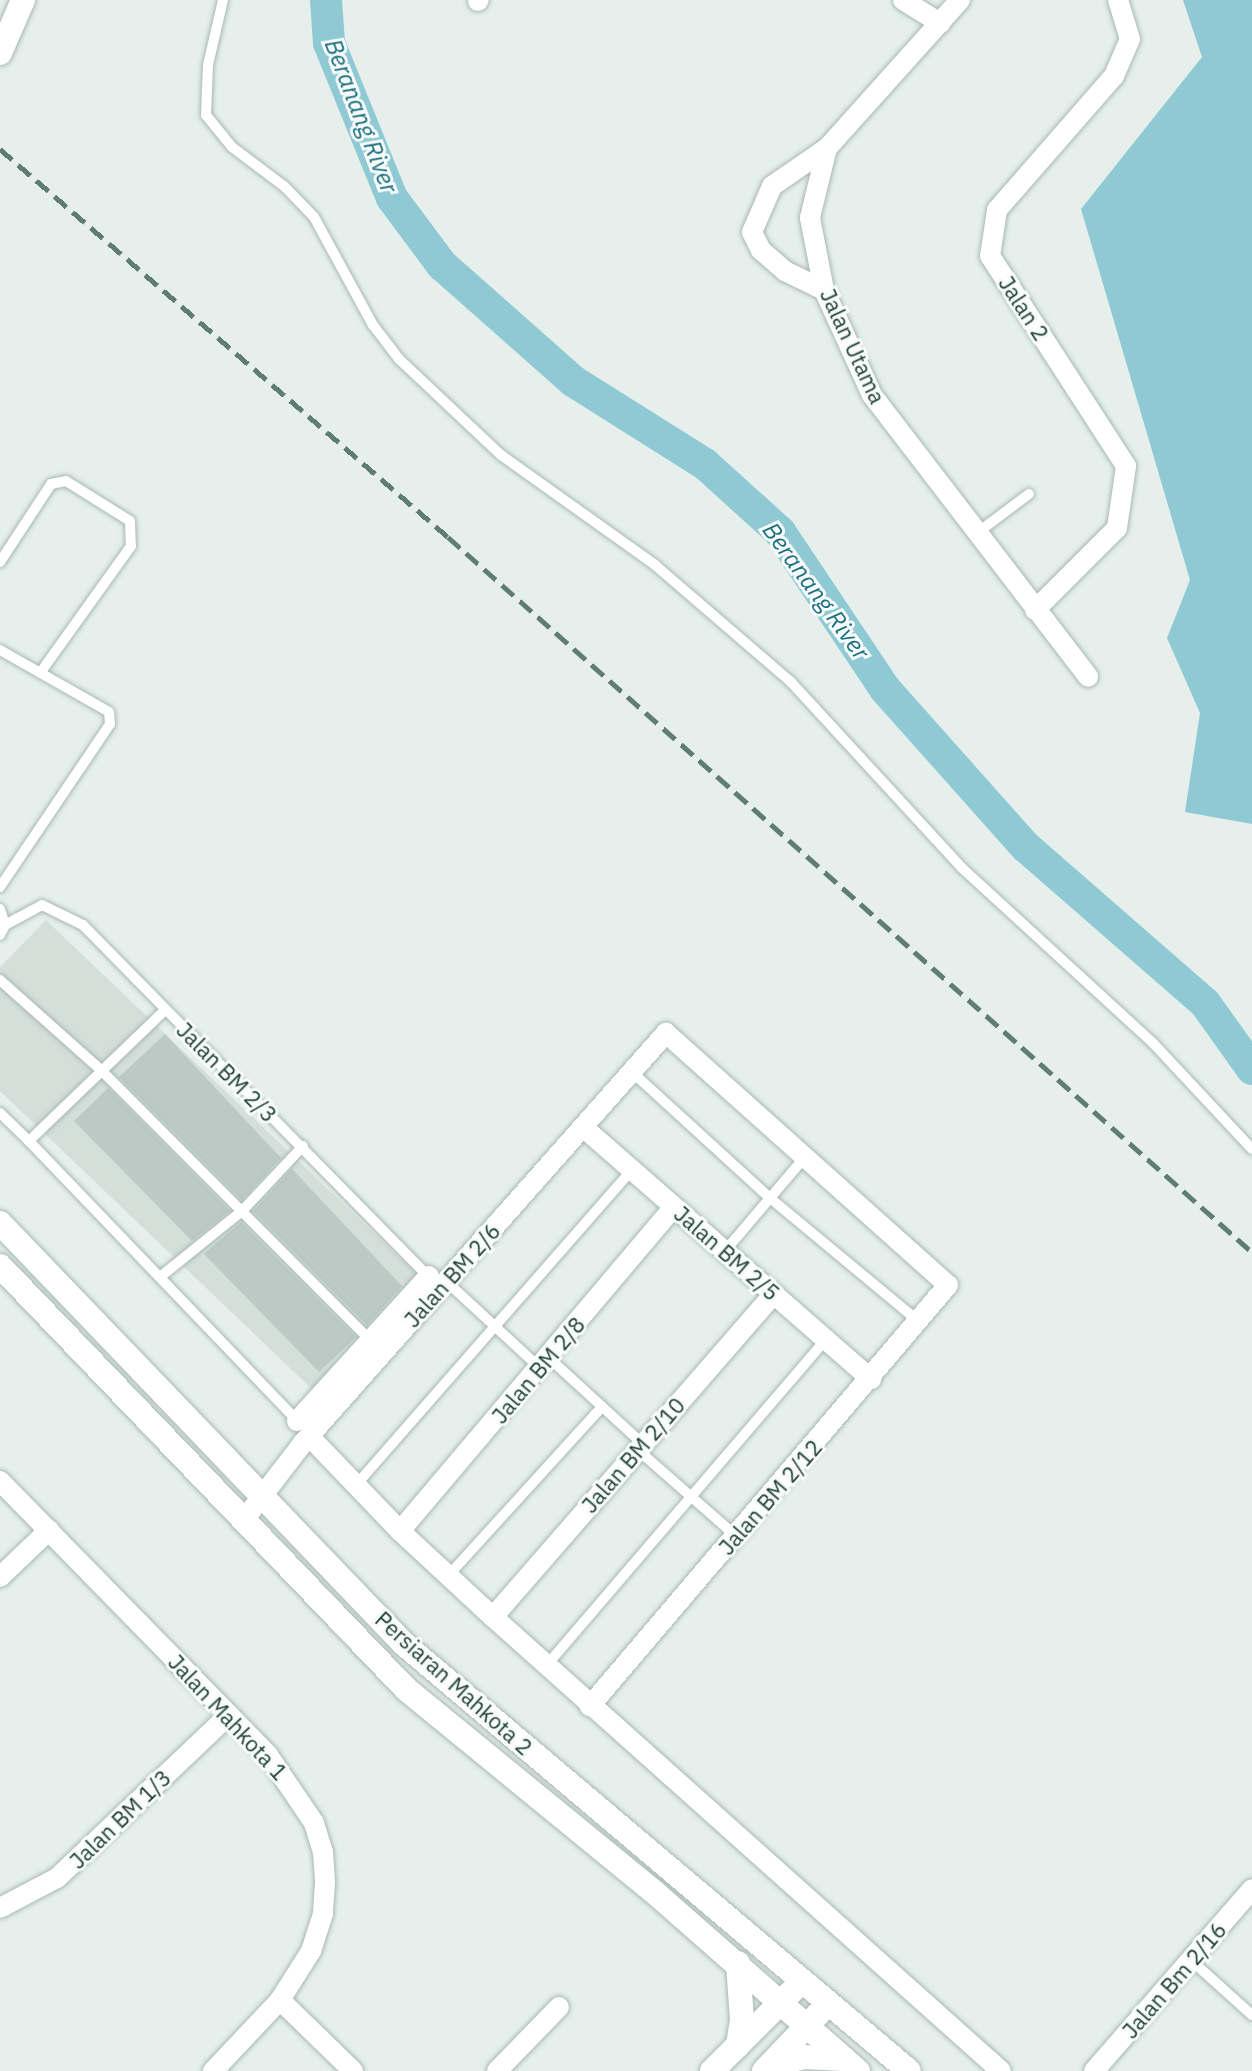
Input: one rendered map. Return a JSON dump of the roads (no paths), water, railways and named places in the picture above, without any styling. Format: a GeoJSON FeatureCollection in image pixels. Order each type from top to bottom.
{"type":"FeatureCollection","features":[{"type":"Feature","properties":{"kind":"main road"},"geometry":{"type":"LineString","coordinates":[[0,53],[23,0]]}},
{"type":"Feature","properties":{"kind":"main road","name":"Persiaran Mahkota 2"},"geometry":{"type":"LineString","coordinates":[[0,1223],[404,1644],[800,1982],[909,2071]]}},
{"type":"Feature","properties":{"kind":"main road","name":"Persiaran Mahkota 2"},"geometry":{"type":"LineString","coordinates":[[0,1266],[406,1689],[783,2001],[851,2065]]}},
{"type":"Feature","properties":{"kind":"main road"},"geometry":{"type":"LineString","coordinates":[[738,1963],[742,2020],[738,2046]]}},
{"type":"Feature","properties":{"kind":"main road"},"geometry":{"type":"LineString","coordinates":[[712,2071],[800,1982]]}},
{"type":"Feature","properties":{"kind":"main road"},"geometry":{"type":"LineString","coordinates":[[766,2068],[808,2027],[827,2003]]}},
{"type":"Feature","properties":{"kind":"main road"},"geometry":{"type":"LineString","coordinates":[[766,2068],[804,2057],[851,2065]]}},
{"type":"Feature","properties":{"kind":"street"},"geometry":{"type":"LineString","coordinates":[[903,0],[940,23]]}},
{"type":"Feature","properties":{"kind":"street","name":"Jalan Utama"},"geometry":{"type":"LineString","coordinates":[[960,0],[827,148],[810,218],[824,290],[872,395],[1088,677]]}},
{"type":"Feature","properties":{"kind":"street","name":"Jalan 2"},"geometry":{"type":"LineString","coordinates":[[1035,610],[1117,528],[1126,466],[990,256],[997,210],[1114,76],[1130,39],[1118,0]]}},
{"type":"Feature","properties":{"kind":"street"},"geometry":{"type":"LineString","coordinates":[[824,290],[785,271],[761,250],[752,232],[772,186],[827,148]]}},
{"type":"Feature","properties":{"kind":"street","name":"Jalan BM 2/6"},"geometry":{"type":"LineString","coordinates":[[243,1521],[264,1497],[303,1428],[583,1127],[666,1033],[805,1157]]}},
{"type":"Feature","properties":{"kind":"street","name":"Jalan BM 2/5"},"geometry":{"type":"LineString","coordinates":[[583,1127],[871,1379]]}},
{"type":"Feature","properties":{"kind":"street","name":"Jalan BM 2/12"},"geometry":{"type":"LineString","coordinates":[[590,1706],[948,1285],[805,1157]]}},
{"type":"Feature","properties":{"kind":"street","name":"Jalan BM 2/8"},"geometry":{"type":"LineString","coordinates":[[400,1531],[545,1364],[674,1207]]}},
{"type":"Feature","properties":{"kind":"street"},"geometry":{"type":"LineString","coordinates":[[439,1282],[370,1340],[303,1428],[400,1531],[448,1576],[1001,2071]]}},
{"type":"Feature","properties":{"kind":"street","name":"Jalan BM 2/10"},"geometry":{"type":"LineString","coordinates":[[493,1617],[774,1294]]}},
{"type":"Feature","properties":{"kind":"street","name":"Jalan Mahkota 1"},"geometry":{"type":"LineString","coordinates":[[0,1481],[229,1715],[297,1791],[323,1852],[323,1914],[311,1951],[280,2000],[213,2071]]}},
{"type":"Feature","properties":{"kind":"street"},"geometry":{"type":"LineString","coordinates":[[0,1577],[49,1530]]}},
{"type":"Feature","properties":{"kind":"street","name":"Jalan BM 1/3"},"geometry":{"type":"LineString","coordinates":[[0,1908],[57,1878],[229,1715]]}},
{"type":"Feature","properties":{"kind":"street","name":"Jalan Bm 2/16"},"geometry":{"type":"LineString","coordinates":[[1094,2071],[1252,1889]]}},
{"type":"Feature","properties":{"kind":"street"},"geometry":{"type":"LineString","coordinates":[[280,2000],[353,2071]]}},
{"type":"Feature","properties":{"kind":"street"},"geometry":{"type":"LineString","coordinates":[[497,2071],[559,2007]]}},
{"type":"Feature","properties":{"kind":"lane"},"geometry":{"type":"LineString","coordinates":[[223,0],[208,65],[206,115],[232,147],[285,187],[314,217],[373,325],[399,359],[501,455],[655,565],[791,682],[962,868],[1153,1043],[1252,1149]]}},
{"type":"Feature","properties":{"kind":"lane"},"geometry":{"type":"LineString","coordinates":[[0,562],[51,484],[66,481],[130,521],[131,546],[40,673]]}},
{"type":"Feature","properties":{"kind":"lane"},"geometry":{"type":"LineString","coordinates":[[977,533],[1029,494]]}},
{"type":"Feature","properties":{"kind":"lane"},"geometry":{"type":"LineString","coordinates":[[0,650],[109,712],[110,724],[0,887]]}},
{"type":"Feature","properties":{"kind":"lane","name":"Jalan BM 2/3"},"geometry":{"type":"LineString","coordinates":[[3,930],[42,905],[83,925],[439,1282],[602,1407],[640,1447],[736,1536]]}},
{"type":"Feature","properties":{"kind":"lane"},"geometry":{"type":"LineString","coordinates":[[0,909],[3,930]]}},
{"type":"Feature","properties":{"kind":"lane"},"geometry":{"type":"LineString","coordinates":[[0,980],[102,1071],[370,1340]]}},
{"type":"Feature","properties":{"kind":"lane"},"geometry":{"type":"LineString","coordinates":[[29,1141],[165,1010]]}},
{"type":"Feature","properties":{"kind":"lane"},"geometry":{"type":"LineString","coordinates":[[632,1072],[770,1198],[918,1321]]}},
{"type":"Feature","properties":{"kind":"lane"},"geometry":{"type":"LineString","coordinates":[[0,1113],[303,1428]]}},
{"type":"Feature","properties":{"kind":"lane"},"geometry":{"type":"LineString","coordinates":[[160,1277],[242,1211],[303,1146]]}},
{"type":"Feature","properties":{"kind":"lane"},"geometry":{"type":"LineString","coordinates":[[725,1251],[805,1157]]}},
{"type":"Feature","properties":{"kind":"lane"},"geometry":{"type":"LineString","coordinates":[[356,1485],[632,1170]]}},
{"type":"Feature","properties":{"kind":"lane"},"geometry":{"type":"LineString","coordinates":[[546,1666],[826,1339]]}},
{"type":"Feature","properties":{"kind":"lane"},"geometry":{"type":"LineString","coordinates":[[448,1576],[602,1407]]}},
{"type":"Feature","properties":{"kind":"lane"},"geometry":{"type":"LineString","coordinates":[[1192,1961],[1252,2015]]}},
{"type":"Feature","properties":{"kind":"water"},"geometry":{"type":"Polygon","coordinates":[[[1183,0],[1252,0],[1252,824],[1185,812],[1200,713],[1167,638],[1190,580],[1081,209],[1202,57],[1183,0]]]}},
{"type":"Feature","properties":{"kind":"waterway","name":"Beranang River"},"geometry":{"type":"LineString","coordinates":[[326,0],[329,43],[392,198],[442,265],[573,381],[705,464],[780,532],[885,689],[1026,847],[1205,1003],[1252,1069]]}},
{"type":"Feature","properties":{"kind":"railway"},"geometry":{"type":"LineString","coordinates":[[0,149],[448,537],[1252,1252]]}}]}
